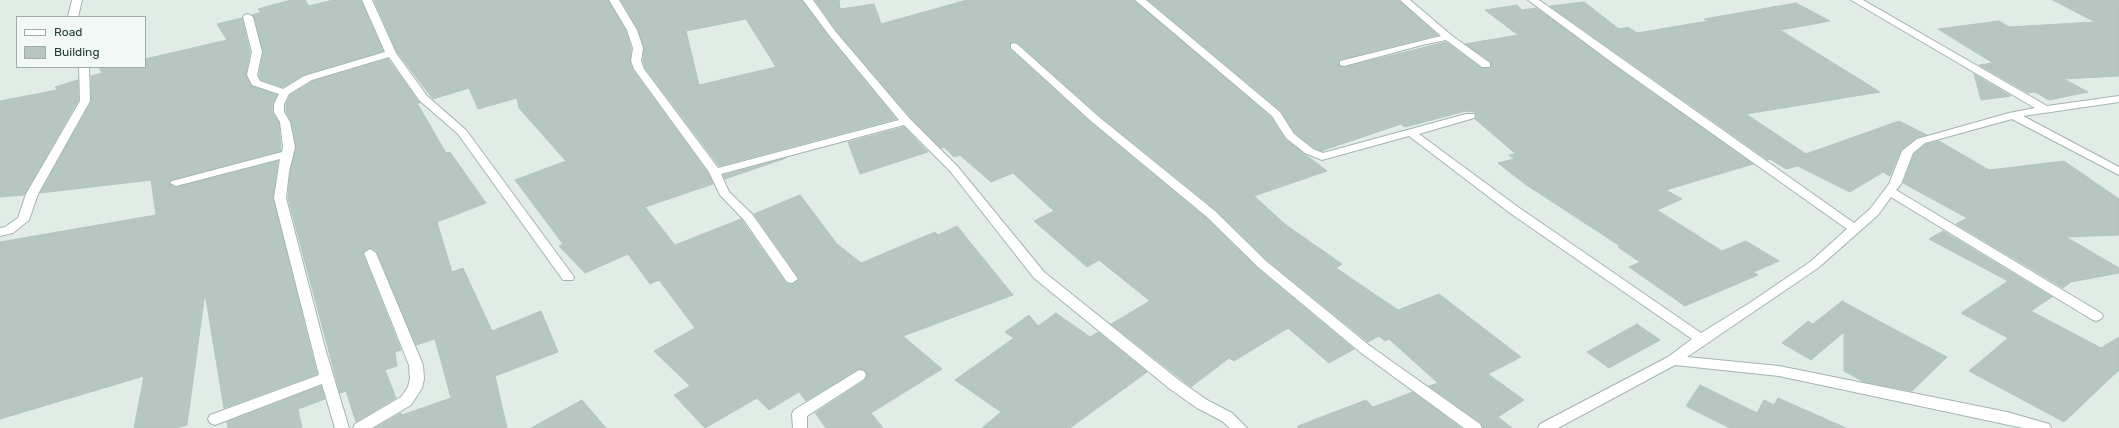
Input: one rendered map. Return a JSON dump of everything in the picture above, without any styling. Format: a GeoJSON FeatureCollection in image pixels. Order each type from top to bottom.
{"type":"FeatureCollection","features":[{"type":"Feature","properties":{"kind":"street"},"geometry":{"type":"LineString","coordinates":[[73,16],[77,0]]}},
{"type":"Feature","properties":{"kind":"street"},"geometry":{"type":"LineString","coordinates":[[366,0],[391,53],[423,98],[462,132],[568,277]]}},
{"type":"Feature","properties":{"kind":"street"},"geometry":{"type":"LineString","coordinates":[[614,0],[632,30],[638,48],[636,61],[640,69],[715,172],[724,193],[748,217],[792,279]]}},
{"type":"Feature","properties":{"kind":"street"},"geometry":{"type":"LineString","coordinates":[[808,0],[832,34],[906,121],[954,169],[1039,275],[1140,355],[1175,385],[1202,404],[1227,417],[1240,428]]}},
{"type":"Feature","properties":{"kind":"street"},"geometry":{"type":"LineString","coordinates":[[1140,0],[1276,114],[1290,136],[1309,151],[1322,157],[1470,116]]}},
{"type":"Feature","properties":{"kind":"street"},"geometry":{"type":"LineString","coordinates":[[1405,0],[1448,37],[1486,65]]}},
{"type":"Feature","properties":{"kind":"street"},"geometry":{"type":"LineString","coordinates":[[1533,0],[1611,58],[1855,229]]}},
{"type":"Feature","properties":{"kind":"street"},"geometry":{"type":"LineString","coordinates":[[1856,0],[2044,109]]}},
{"type":"Feature","properties":{"kind":"street"},"geometry":{"type":"LineString","coordinates":[[248,17],[257,52],[252,75],[256,82],[276,91],[285,92]]}},
{"type":"Feature","properties":{"kind":"street"},"geometry":{"type":"LineString","coordinates":[[1344,63],[1421,42],[1448,37]]}},
{"type":"Feature","properties":{"kind":"street"},"geometry":{"type":"LineString","coordinates":[[1014,46],[1095,119],[1211,214],[1262,264],[1365,349],[1475,428]]}},
{"type":"Feature","properties":{"kind":"street"},"geometry":{"type":"LineString","coordinates":[[342,428],[326,377],[280,198],[289,147],[285,122],[279,112],[279,104],[285,92],[308,78],[391,53]]}},
{"type":"Feature","properties":{"kind":"street"},"geometry":{"type":"LineString","coordinates":[[0,232],[9,230],[23,220],[32,194],[85,101],[84,68]]}},
{"type":"Feature","properties":{"kind":"street"},"geometry":{"type":"LineString","coordinates":[[1545,428],[1673,360],[1701,339],[1753,307],[1814,266],[1874,212],[1895,184],[1908,151],[1921,141],[2013,115],[2044,109],[2119,99]]}},
{"type":"Feature","properties":{"kind":"street"},"geometry":{"type":"LineString","coordinates":[[2013,115],[2119,172]]}},
{"type":"Feature","properties":{"kind":"street"},"geometry":{"type":"LineString","coordinates":[[715,172],[906,121]]}},
{"type":"Feature","properties":{"kind":"street"},"geometry":{"type":"LineString","coordinates":[[1411,133],[1514,210],[1701,339]]}},
{"type":"Feature","properties":{"kind":"street"},"geometry":{"type":"LineString","coordinates":[[176,182],[287,154]]}},
{"type":"Feature","properties":{"kind":"street"},"geometry":{"type":"LineString","coordinates":[[1889,192],[2096,316]]}},
{"type":"Feature","properties":{"kind":"street"},"geometry":{"type":"LineString","coordinates":[[360,428],[406,401],[415,388],[417,379],[416,366],[370,253]]}},
{"type":"Feature","properties":{"kind":"street"},"geometry":{"type":"LineString","coordinates":[[1673,360],[1779,371],[2007,418],[2044,428]]}},
{"type":"Feature","properties":{"kind":"street"},"geometry":{"type":"LineString","coordinates":[[800,428],[799,414],[859,375]]}},
{"type":"Feature","properties":{"kind":"street"},"geometry":{"type":"LineString","coordinates":[[215,419],[326,377]]}},
{"type":"Feature","properties":{"kind":"building"},"geometry":{"type":"Polygon","coordinates":[[[291,0],[305,0],[309,6],[333,0],[361,0],[383,51],[304,75],[283,87],[261,80],[259,75],[263,52],[254,17],[252,15],[261,12],[258,9],[291,0]]]}},
{"type":"Feature","properties":{"kind":"building"},"geometry":{"type":"Polygon","coordinates":[[[374,0],[608,0],[626,31],[631,48],[630,61],[633,70],[708,173],[713,184],[645,207],[675,245],[741,219],[786,283],[793,284],[799,278],[754,214],[800,195],[837,244],[861,263],[935,232],[938,235],[957,226],[1013,295],[903,336],[942,369],[871,413],[883,428],[826,428],[815,413],[865,380],[867,374],[864,370],[859,369],[806,401],[799,392],[769,410],[757,398],[705,428],[674,395],[690,386],[654,351],[695,328],[659,280],[650,284],[628,254],[585,273],[559,246],[563,244],[515,180],[566,161],[519,108],[517,98],[478,109],[469,88],[433,99],[397,52],[374,0]]]}},
{"type":"Feature","properties":{"kind":"building"},"geometry":{"type":"Polygon","coordinates":[[[621,0],[802,0],[828,36],[896,119],[719,166],[645,68],[643,61],[644,48],[638,30],[621,0]],[[746,19],[686,31],[699,85],[776,67],[746,19]]]}},
{"type":"Feature","properties":{"kind":"building"},"geometry":{"type":"Polygon","coordinates":[[[815,0],[839,0],[840,9],[874,4],[881,24],[967,0],[1134,0],[1271,117],[1285,139],[1327,171],[1254,196],[1286,225],[1342,264],[1336,268],[1398,310],[1439,294],[1521,357],[1488,374],[1524,400],[1498,417],[1512,428],[1483,428],[1481,423],[1429,386],[1438,383],[1389,339],[1385,341],[1379,336],[1368,342],[1267,260],[1216,210],[1100,116],[1018,43],[1011,43],[1010,49],[1090,122],[1206,218],[1257,268],[1354,349],[1329,363],[1288,328],[1234,361],[1229,358],[1191,387],[1111,324],[1150,301],[1099,260],[1087,267],[1034,221],[1054,211],[1013,173],[991,182],[960,155],[954,157],[944,147],[941,148],[911,118],[836,30],[815,0]]]}},
{"type":"Feature","properties":{"kind":"building"},"geometry":{"type":"Polygon","coordinates":[[[1148,0],[1399,0],[1438,35],[1340,60],[1339,66],[1344,67],[1446,42],[1481,68],[1490,68],[1491,62],[1465,44],[1518,35],[1485,10],[1517,5],[1522,10],[1536,8],[1753,164],[1666,190],[1682,199],[1657,210],[1722,251],[1746,241],[1779,261],[1754,272],[1758,275],[1685,306],[1629,267],[1640,262],[1618,247],[1620,246],[1525,184],[1498,163],[1514,159],[1509,155],[1516,154],[1475,119],[1476,115],[1474,112],[1466,111],[1405,127],[1401,124],[1321,151],[1314,148],[1295,133],[1281,111],[1148,0]]]}},
{"type":"Feature","properties":{"kind":"building"},"geometry":{"type":"Polygon","coordinates":[[[2053,0],[2119,0],[2119,76],[2064,79],[2088,92],[2049,100],[2035,92],[2028,93],[1979,65],[1993,63],[1938,29],[1999,21],[2009,27],[2095,22],[2053,0]]]}},
{"type":"Feature","properties":{"kind":"building"},"geometry":{"type":"Polygon","coordinates":[[[1584,2],[1619,29],[1628,27],[1637,33],[1708,21],[1704,19],[1796,3],[1830,21],[1780,30],[1880,92],[1746,114],[1806,154],[1899,121],[1927,135],[1916,138],[1901,150],[1890,176],[1883,172],[1850,192],[1798,166],[1786,169],[1770,159],[1768,160],[1550,6],[1584,2]]]}},
{"type":"Feature","properties":{"kind":"building"},"geometry":{"type":"Polygon","coordinates":[[[242,18],[250,52],[246,76],[252,86],[277,95],[273,103],[272,112],[279,122],[281,151],[172,180],[169,183],[176,187],[278,161],[273,198],[317,374],[224,408],[205,293],[187,425],[176,428],[134,428],[144,376],[0,419],[0,242],[156,215],[151,180],[40,193],[91,102],[91,76],[102,73],[100,68],[146,68],[146,59],[227,40],[217,24],[242,18]]]}},
{"type":"Feature","properties":{"kind":"building"},"geometry":{"type":"Polygon","coordinates":[[[388,59],[420,103],[417,103],[446,153],[450,152],[486,203],[437,222],[452,272],[463,268],[492,331],[541,311],[558,352],[495,376],[507,428],[375,428],[401,413],[402,415],[451,398],[435,339],[416,345],[377,252],[371,248],[363,254],[401,350],[395,352],[397,366],[385,370],[396,398],[356,422],[346,391],[340,393],[288,198],[290,172],[296,147],[291,122],[286,112],[286,104],[290,95],[313,81],[388,59]]]}},
{"type":"Feature","properties":{"kind":"building"},"geometry":{"type":"Polygon","coordinates":[[[1974,74],[2011,96],[1981,100],[1974,74]]]}},
{"type":"Feature","properties":{"kind":"building"},"geometry":{"type":"Polygon","coordinates":[[[78,80],[78,101],[24,195],[0,197],[0,101],[57,90],[55,87],[78,80]]]}},
{"type":"Feature","properties":{"kind":"building"},"geometry":{"type":"Polygon","coordinates":[[[904,127],[928,152],[860,174],[848,142],[904,127]]]}},
{"type":"Feature","properties":{"kind":"building"},"geometry":{"type":"Polygon","coordinates":[[[1939,141],[1989,170],[2064,161],[2119,199],[2119,235],[2066,237],[2119,268],[2119,273],[2071,282],[2063,288],[1956,224],[1967,218],[1903,183],[1914,154],[1926,144],[1939,141]]]}},
{"type":"Feature","properties":{"kind":"building"},"geometry":{"type":"Polygon","coordinates":[[[786,158],[725,179],[723,175],[786,158]]]}},
{"type":"Feature","properties":{"kind":"building"},"geometry":{"type":"Polygon","coordinates":[[[1943,231],[2052,297],[2031,311],[2101,348],[2119,337],[2119,370],[2064,422],[1969,371],[2008,338],[1961,313],[2008,281],[1929,239],[1943,231]]]}},
{"type":"Feature","properties":{"kind":"building"},"geometry":{"type":"Polygon","coordinates":[[[1842,301],[1947,357],[1912,391],[1864,382],[1844,371],[1844,332],[1811,360],[1782,343],[1808,321],[1813,324],[1842,301]]]}},
{"type":"Feature","properties":{"kind":"building"},"geometry":{"type":"Polygon","coordinates":[[[1056,313],[1090,337],[1098,332],[1147,372],[1070,428],[982,428],[1001,412],[955,380],[1014,338],[1005,332],[1029,315],[1038,326],[1056,313]]]}},
{"type":"Feature","properties":{"kind":"building"},"geometry":{"type":"Polygon","coordinates":[[[1637,324],[1660,340],[1609,368],[1587,352],[1637,324]]]}},
{"type":"Feature","properties":{"kind":"building"},"geometry":{"type":"Polygon","coordinates":[[[1700,385],[1757,413],[1764,400],[1774,405],[1778,398],[1846,428],[1730,428],[1686,406],[1700,385]]]}},
{"type":"Feature","properties":{"kind":"building"},"geometry":{"type":"Polygon","coordinates":[[[321,386],[325,399],[298,409],[302,428],[228,428],[227,422],[321,386]]]}},
{"type":"Feature","properties":{"kind":"building"},"geometry":{"type":"Polygon","coordinates":[[[1413,392],[1461,428],[1298,428],[1298,426],[1366,400],[1373,407],[1413,392]]]}},
{"type":"Feature","properties":{"kind":"building"},"geometry":{"type":"Polygon","coordinates":[[[582,400],[606,428],[531,428],[582,400]]]}}]}
